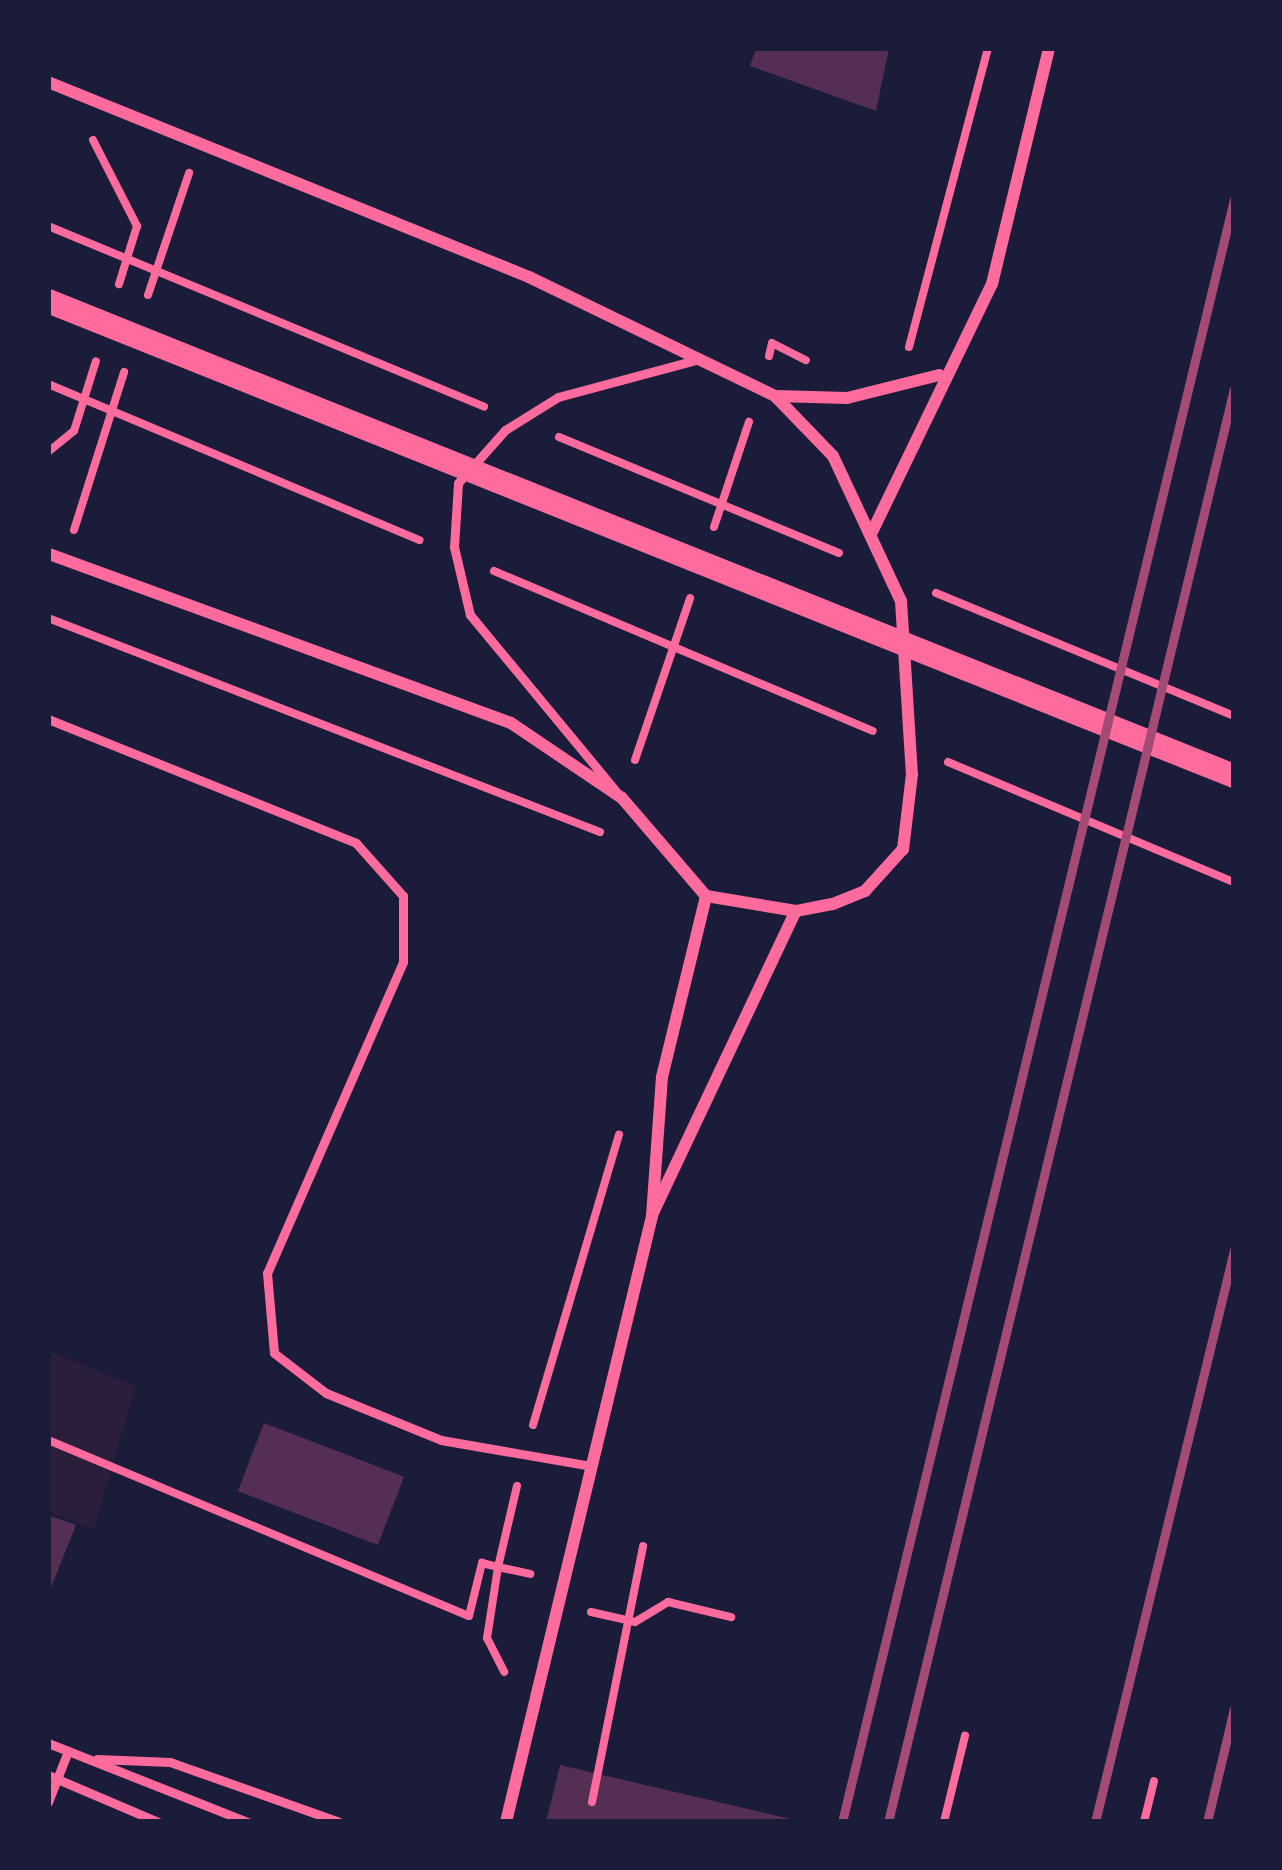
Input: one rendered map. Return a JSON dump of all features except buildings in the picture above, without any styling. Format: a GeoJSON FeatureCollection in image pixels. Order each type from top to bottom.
{"type":"FeatureCollection","features":[{"type":"Feature","properties":{"kind":"main road"},"geometry":{"type":"LineString","coordinates":[[57,304],[1234,776]]}},
{"type":"Feature","properties":{"kind":"street"},"geometry":{"type":"LineString","coordinates":[[872,532],[940,376],[992,284],[1049,48]]}},
{"type":"Feature","properties":{"kind":"street"},"geometry":{"type":"LineString","coordinates":[[48,82],[530,277],[775,396],[832,456],[901,601],[912,774],[903,849],[865,891],[796,910],[706,896],[622,798],[511,723],[48,554]]}},
{"type":"Feature","properties":{"kind":"street"},"geometry":{"type":"LineString","coordinates":[[775,396],[847,398],[940,376]]}},
{"type":"Feature","properties":{"kind":"street"},"geometry":{"type":"LineString","coordinates":[[506,1822],[652,1216],[662,1077],[706,896]]}},
{"type":"Feature","properties":{"kind":"street"},"geometry":{"type":"LineString","coordinates":[[652,1216],[796,910]]}},
{"type":"Feature","properties":{"kind":"lane"},"geometry":{"type":"LineString","coordinates":[[622,798],[470,615],[454,547],[458,483],[505,430],[558,397],[700,359]]}},
{"type":"Feature","properties":{"kind":"lane"},"geometry":{"type":"LineString","coordinates":[[48,718],[356,843],[385,866],[403,896],[403,962],[267,1273],[262,1317],[274,1353],[326,1393],[441,1440],[591,1466]]}},
{"type":"Feature","properties":{"kind":"lane"},"geometry":{"type":"LineString","coordinates":[[48,1743],[248,1822]]}},
{"type":"Feature","properties":{"kind":"lane"},"geometry":{"type":"LineString","coordinates":[[48,1802],[61,1781],[68,1751]]}},
{"type":"Feature","properties":{"kind":"lane"},"geometry":{"type":"LineString","coordinates":[[97,1759],[170,1762],[339,1822]]}},
{"type":"Feature","properties":{"kind":"lane"},"geometry":{"type":"LineString","coordinates":[[48,1775],[158,1822]]}},
{"type":"Feature","properties":{"kind":"path"},"geometry":{"type":"LineString","coordinates":[[48,226],[508,417]]}},
{"type":"Feature","properties":{"kind":"path"},"geometry":{"type":"LineString","coordinates":[[51,385],[426,543]]}},
{"type":"Feature","properties":{"kind":"path"},"geometry":{"type":"LineString","coordinates":[[553,435],[860,562]]}},
{"type":"Feature","properties":{"kind":"path"},"geometry":{"type":"LineString","coordinates":[[470,561],[885,735]]}},
{"type":"Feature","properties":{"kind":"path"},"geometry":{"type":"LineString","coordinates":[[926,589],[1234,716]]}},
{"type":"Feature","properties":{"kind":"path"},"geometry":{"type":"LineString","coordinates":[[48,619],[613,836]]}},
{"type":"Feature","properties":{"kind":"path"},"geometry":{"type":"LineString","coordinates":[[928,754],[1234,882]]}},
{"type":"Feature","properties":{"kind":"path"},"geometry":{"type":"LineString","coordinates":[[528,1735],[487,1638],[524,1454],[623,1118]]}},
{"type":"Feature","properties":{"kind":"path"},"geometry":{"type":"LineString","coordinates":[[48,1440],[469,1616],[482,1563],[564,1582]]}},
{"type":"Feature","properties":{"kind":"path"},"geometry":{"type":"LineString","coordinates":[[592,1802],[635,1622],[643,1546]]}},
{"type":"Feature","properties":{"kind":"path"},"geometry":{"type":"LineString","coordinates":[[591,1612],[635,1622],[668,1602],[731,1617]]}},
{"type":"Feature","properties":{"kind":"path"},"geometry":{"type":"LineString","coordinates":[[944,1822],[965,1736]]}},
{"type":"Feature","properties":{"kind":"path"},"geometry":{"type":"LineString","coordinates":[[1144,1822],[1154,1781]]}},
{"type":"Feature","properties":{"kind":"shaded area"},"geometry":{"type":"Polygon","coordinates":[[[48,1351],[136,1386],[94,1529],[48,1512],[48,1351]]]}},
{"type":"Feature","properties":{"kind":"railway"},"geometry":{"type":"LineString","coordinates":[[842,1822],[1234,199]]}},
{"type":"Feature","properties":{"kind":"railway"},"geometry":{"type":"LineString","coordinates":[[888,1822],[1234,389]]}},
{"type":"Feature","properties":{"kind":"railway"},"geometry":{"type":"LineString","coordinates":[[1095,1822],[1234,1250]]}},
{"type":"Feature","properties":{"kind":"railway"},"geometry":{"type":"LineString","coordinates":[[1207,1822],[1234,1709]]}}]}
